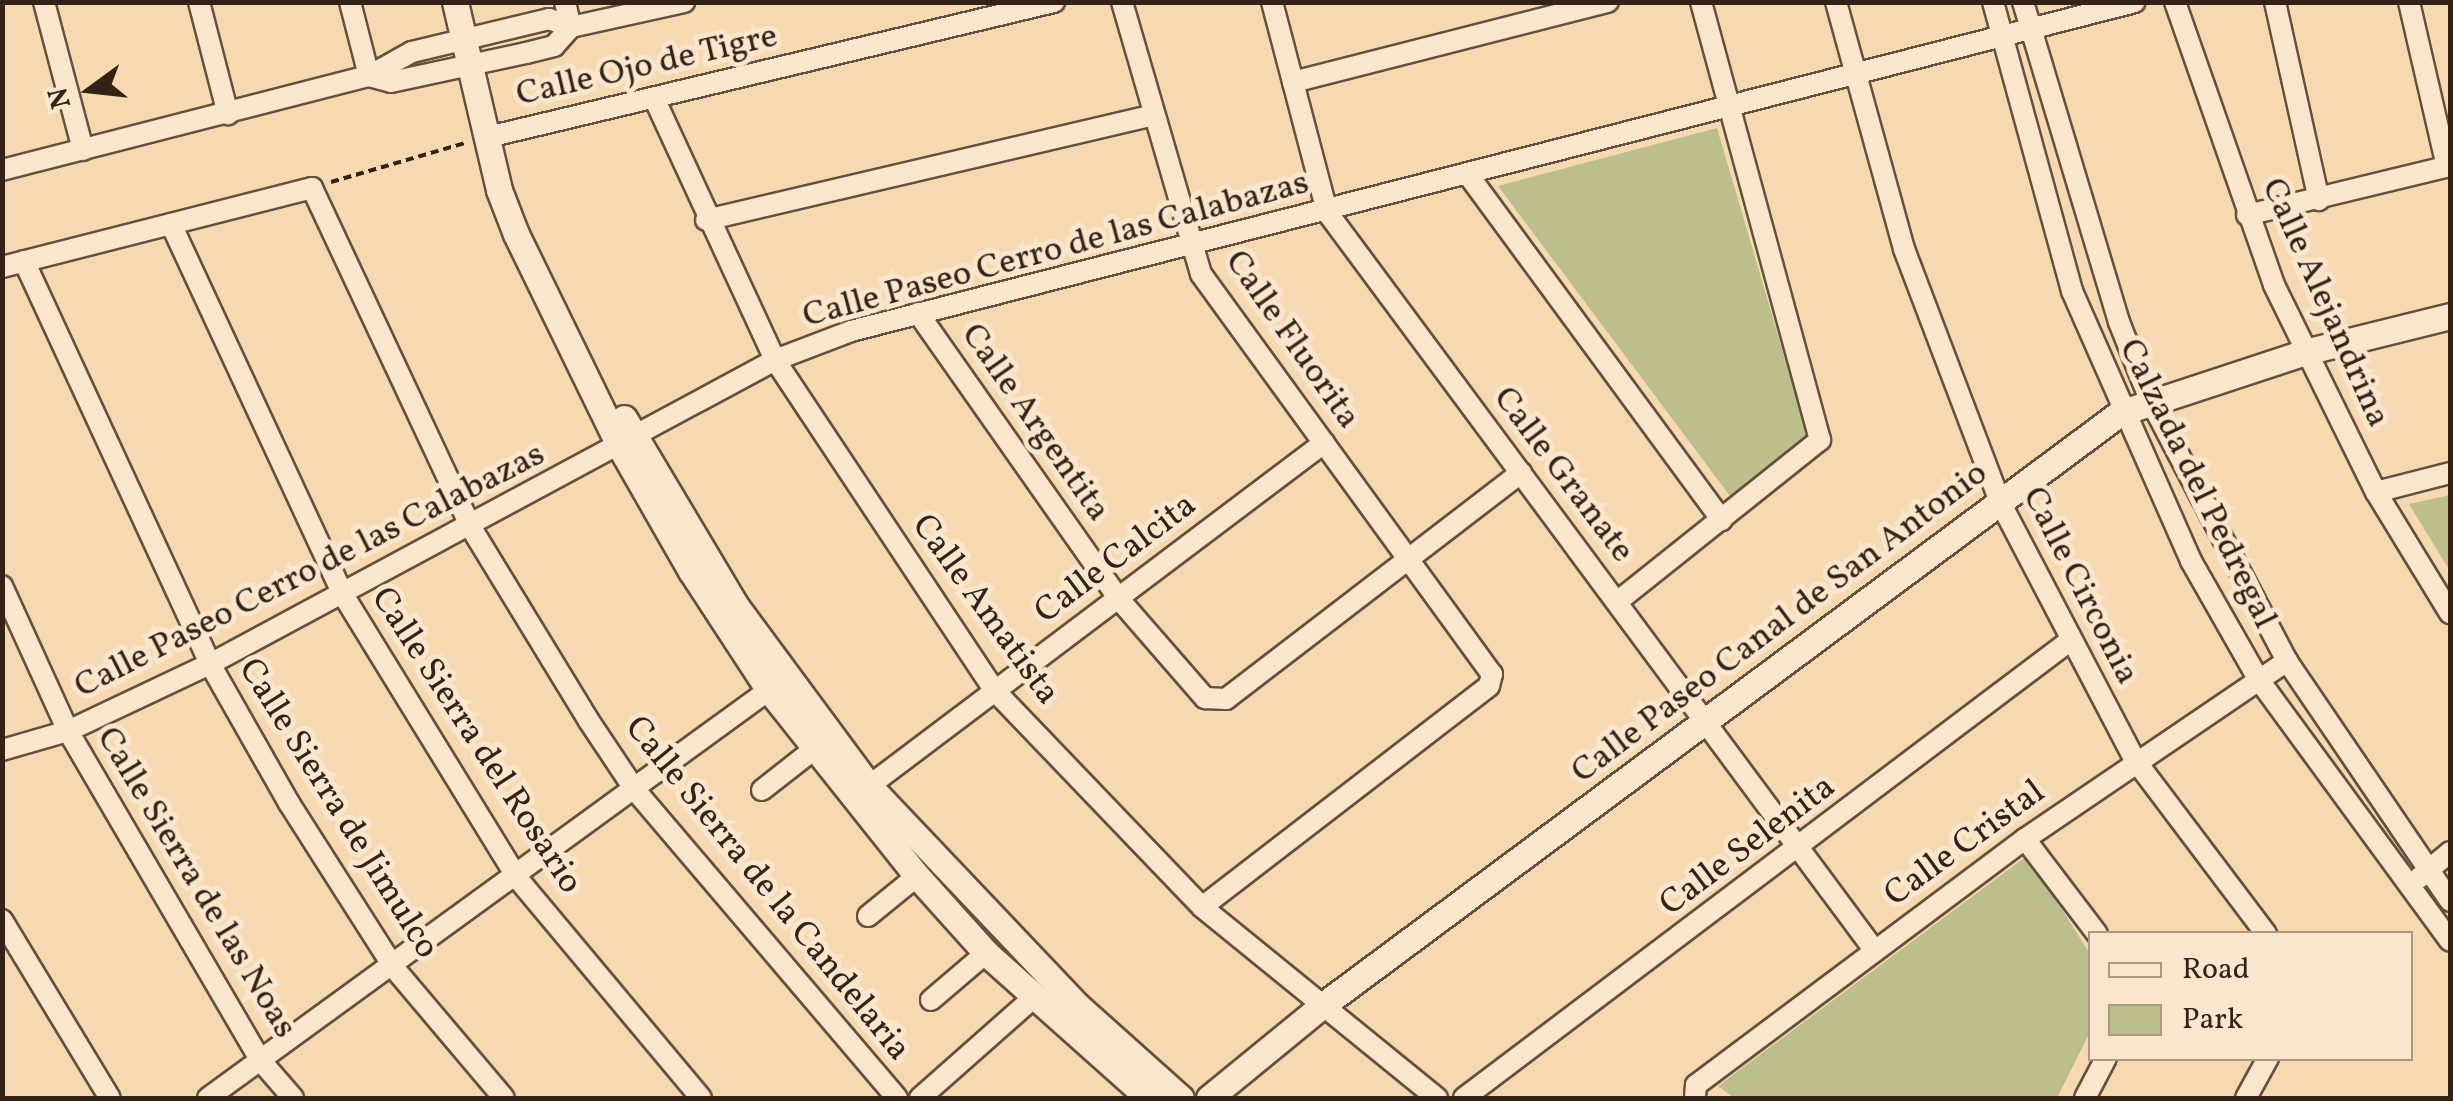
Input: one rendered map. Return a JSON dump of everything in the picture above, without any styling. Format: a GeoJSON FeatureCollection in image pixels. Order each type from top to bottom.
{"type":"FeatureCollection","features":[{"type":"Feature","properties":{"kind":"street"},"geometry":{"type":"LineString","coordinates":[[44,2],[83,150]]}},
{"type":"Feature","properties":{"kind":"street"},"geometry":{"type":"LineString","coordinates":[[199,2],[228,114]]}},
{"type":"Feature","properties":{"kind":"street"},"geometry":{"type":"LineString","coordinates":[[350,2],[369,76]]}},
{"type":"Feature","properties":{"kind":"street"},"geometry":{"type":"LineString","coordinates":[[454,2],[489,140],[627,443],[769,690],[814,750],[1078,1006],[1181,1098]]}},
{"type":"Feature","properties":{"kind":"street"},"geometry":{"type":"LineString","coordinates":[[565,2],[571,27]]}},
{"type":"Feature","properties":{"kind":"street"},"geometry":{"type":"LineString","coordinates":[[2,170],[369,76],[386,61],[464,40],[550,19],[571,27],[684,2]]}},
{"type":"Feature","properties":{"kind":"street","name":"Calle Ojo de Tigre"},"geometry":{"type":"LineString","coordinates":[[489,140],[1054,2]]}},
{"type":"Feature","properties":{"kind":"street","name":"Calle Fluorita"},"geometry":{"type":"LineString","coordinates":[[1122,2],[1188,244],[1216,301],[1492,674],[1490,686],[1202,907]]}},
{"type":"Feature","properties":{"kind":"street","name":"Calle Granate"},"geometry":{"type":"LineString","coordinates":[[1272,2],[1326,212],[1875,951]]}},
{"type":"Feature","properties":{"kind":"street"},"geometry":{"type":"LineString","coordinates":[[1293,82],[1608,2]]}},
{"type":"Feature","properties":{"kind":"street"},"geometry":{"type":"LineString","coordinates":[[1617,602],[1820,440],[1701,2]]}},
{"type":"Feature","properties":{"kind":"street","name":"Calle Circonia"},"geometry":{"type":"LineString","coordinates":[[1836,2],[1904,249],[2000,502],[2068,642],[2135,760],[2264,931]]}},
{"type":"Feature","properties":{"kind":"street","name":"Calzada del Pedregal"},"geometry":{"type":"LineString","coordinates":[[1993,2],[2072,290],[2120,414],[2191,561],[2259,680],[2407,890],[2450,941]]}},
{"type":"Feature","properties":{"kind":"street","name":"Calzada del Pedregal"},"geometry":{"type":"LineString","coordinates":[[2023,2],[2113,303],[2150,400],[2287,661],[2450,900]]}},
{"type":"Feature","properties":{"kind":"street","name":"Calle Paseo Cerro de las Calabazas"},"geometry":{"type":"LineString","coordinates":[[2,750],[68,731],[210,664],[775,360],[918,313],[1470,176],[2135,2]]}},
{"type":"Feature","properties":{"kind":"street","name":"Calle Alejandrina"},"geometry":{"type":"LineString","coordinates":[[2175,2],[2247,215],[2305,352],[2376,492],[2450,613]]}},
{"type":"Feature","properties":{"kind":"street"},"geometry":{"type":"LineString","coordinates":[[2275,2],[2319,200]]}},
{"type":"Feature","properties":{"kind":"street"},"geometry":{"type":"LineString","coordinates":[[2247,215],[2449,167],[2410,2]]}},
{"type":"Feature","properties":{"kind":"street"},"geometry":{"type":"LineString","coordinates":[[369,76],[391,82],[554,46],[571,27]]}},
{"type":"Feature","properties":{"kind":"street","name":"Calle Amatista"},"geometry":{"type":"LineString","coordinates":[[654,98],[706,220],[775,360],[995,691],[1202,907],[1320,1008],[1437,1098]]}},
{"type":"Feature","properties":{"kind":"street"},"geometry":{"type":"LineString","coordinates":[[706,220],[1153,115]]}},
{"type":"Feature","properties":{"kind":"street"},"geometry":{"type":"LineString","coordinates":[[1470,176],[1722,520]]}},
{"type":"Feature","properties":{"kind":"street"},"geometry":{"type":"LineString","coordinates":[[2,266],[312,188]]}},
{"type":"Feature","properties":{"kind":"street","name":"Calle Sierra de la Candelaria"},"geometry":{"type":"LineString","coordinates":[[312,188],[470,526],[635,790],[898,1098]]}},
{"type":"Feature","properties":{"kind":"street","name":"Calle Sierra del Rosario"},"geometry":{"type":"LineString","coordinates":[[171,224],[342,593],[518,879],[701,1098]]}},
{"type":"Feature","properties":{"kind":"street","name":"Calle Sierra de Jimulco"},"geometry":{"type":"LineString","coordinates":[[24,261],[210,664],[394,968],[504,1098]]}},
{"type":"Feature","properties":{"kind":"street","name":"Calle Argentita"},"geometry":{"type":"LineString","coordinates":[[918,313],[1118,598],[1205,698],[1217,702],[1409,557]]}},
{"type":"Feature","properties":{"kind":"street","name":"Calle Paseo Canal de San Antonio"},"geometry":{"type":"LineString","coordinates":[[1210,1098],[1320,1008],[1708,724],[2120,414],[2150,400],[2305,352],[2450,316]]}},
{"type":"Feature","properties":{"kind":"street","name":"Calle Calcita"},"geometry":{"type":"LineString","coordinates":[[861,793],[1324,442]]}},
{"type":"Feature","properties":{"kind":"street"},"geometry":{"type":"LineString","coordinates":[[627,443],[917,876],[986,953],[1033,998],[1149,1098]]}},
{"type":"Feature","properties":{"kind":"street"},"geometry":{"type":"LineString","coordinates":[[1409,557],[1521,473]]}},
{"type":"Feature","properties":{"kind":"street"},"geometry":{"type":"LineString","coordinates":[[2376,492],[2450,473]]}},
{"type":"Feature","properties":{"kind":"street","name":"Calle Sierra de las Noas"},"geometry":{"type":"LineString","coordinates":[[2,586],[68,731],[261,1061],[294,1098]]}},
{"type":"Feature","properties":{"kind":"street","name":"Calle Selenita"},"geometry":{"type":"LineString","coordinates":[[1464,1098],[2068,642]]}},
{"type":"Feature","properties":{"kind":"street","name":"Calle Cristal"},"geometry":{"type":"LineString","coordinates":[[1694,1096],[1875,951],[2025,839],[2135,760],[2287,661]]}},
{"type":"Feature","properties":{"kind":"street"},"geometry":{"type":"LineString","coordinates":[[208,1098],[518,879],[769,690]]}},
{"type":"Feature","properties":{"kind":"street"},"geometry":{"type":"LineString","coordinates":[[762,790],[814,750]]}},
{"type":"Feature","properties":{"kind":"street"},"geometry":{"type":"LineString","coordinates":[[2025,839],[2096,931]]}},
{"type":"Feature","properties":{"kind":"street"},"geometry":{"type":"LineString","coordinates":[[2407,890],[2450,852]]}},
{"type":"Feature","properties":{"kind":"street"},"geometry":{"type":"LineString","coordinates":[[868,916],[917,876]]}},
{"type":"Feature","properties":{"kind":"street"},"geometry":{"type":"LineString","coordinates":[[2,920],[110,1098]]}},
{"type":"Feature","properties":{"kind":"street"},"geometry":{"type":"LineString","coordinates":[[931,1000],[986,953]]}},
{"type":"Feature","properties":{"kind":"street"},"geometry":{"type":"LineString","coordinates":[[920,1098],[1033,998]]}},
{"type":"Feature","properties":{"kind":"street"},"geometry":{"type":"LineString","coordinates":[[2085,1098],[2104,1061]]}},
{"type":"Feature","properties":{"kind":"street"},"geometry":{"type":"LineString","coordinates":[[2246,1098],[2266,1061]]}},
{"type":"Feature","properties":{"kind":"path"},"geometry":{"type":"LineString","coordinates":[[312,188],[489,140]]}},
{"type":"Feature","properties":{"kind":"green space"},"geometry":{"type":"Polygon","coordinates":[[[1717,128],[1808,437],[1730,496],[1498,186],[1717,128]]]}},
{"type":"Feature","properties":{"kind":"green space"},"geometry":{"type":"Polygon","coordinates":[[[2450,495],[2450,571],[2409,504],[2450,495]]]}},
{"type":"Feature","properties":{"kind":"green space"},"geometry":{"type":"Polygon","coordinates":[[[2028,855],[2088,951],[2088,1036],[2057,1098],[1734,1098],[1718,1086],[2028,855]]]}}]}
